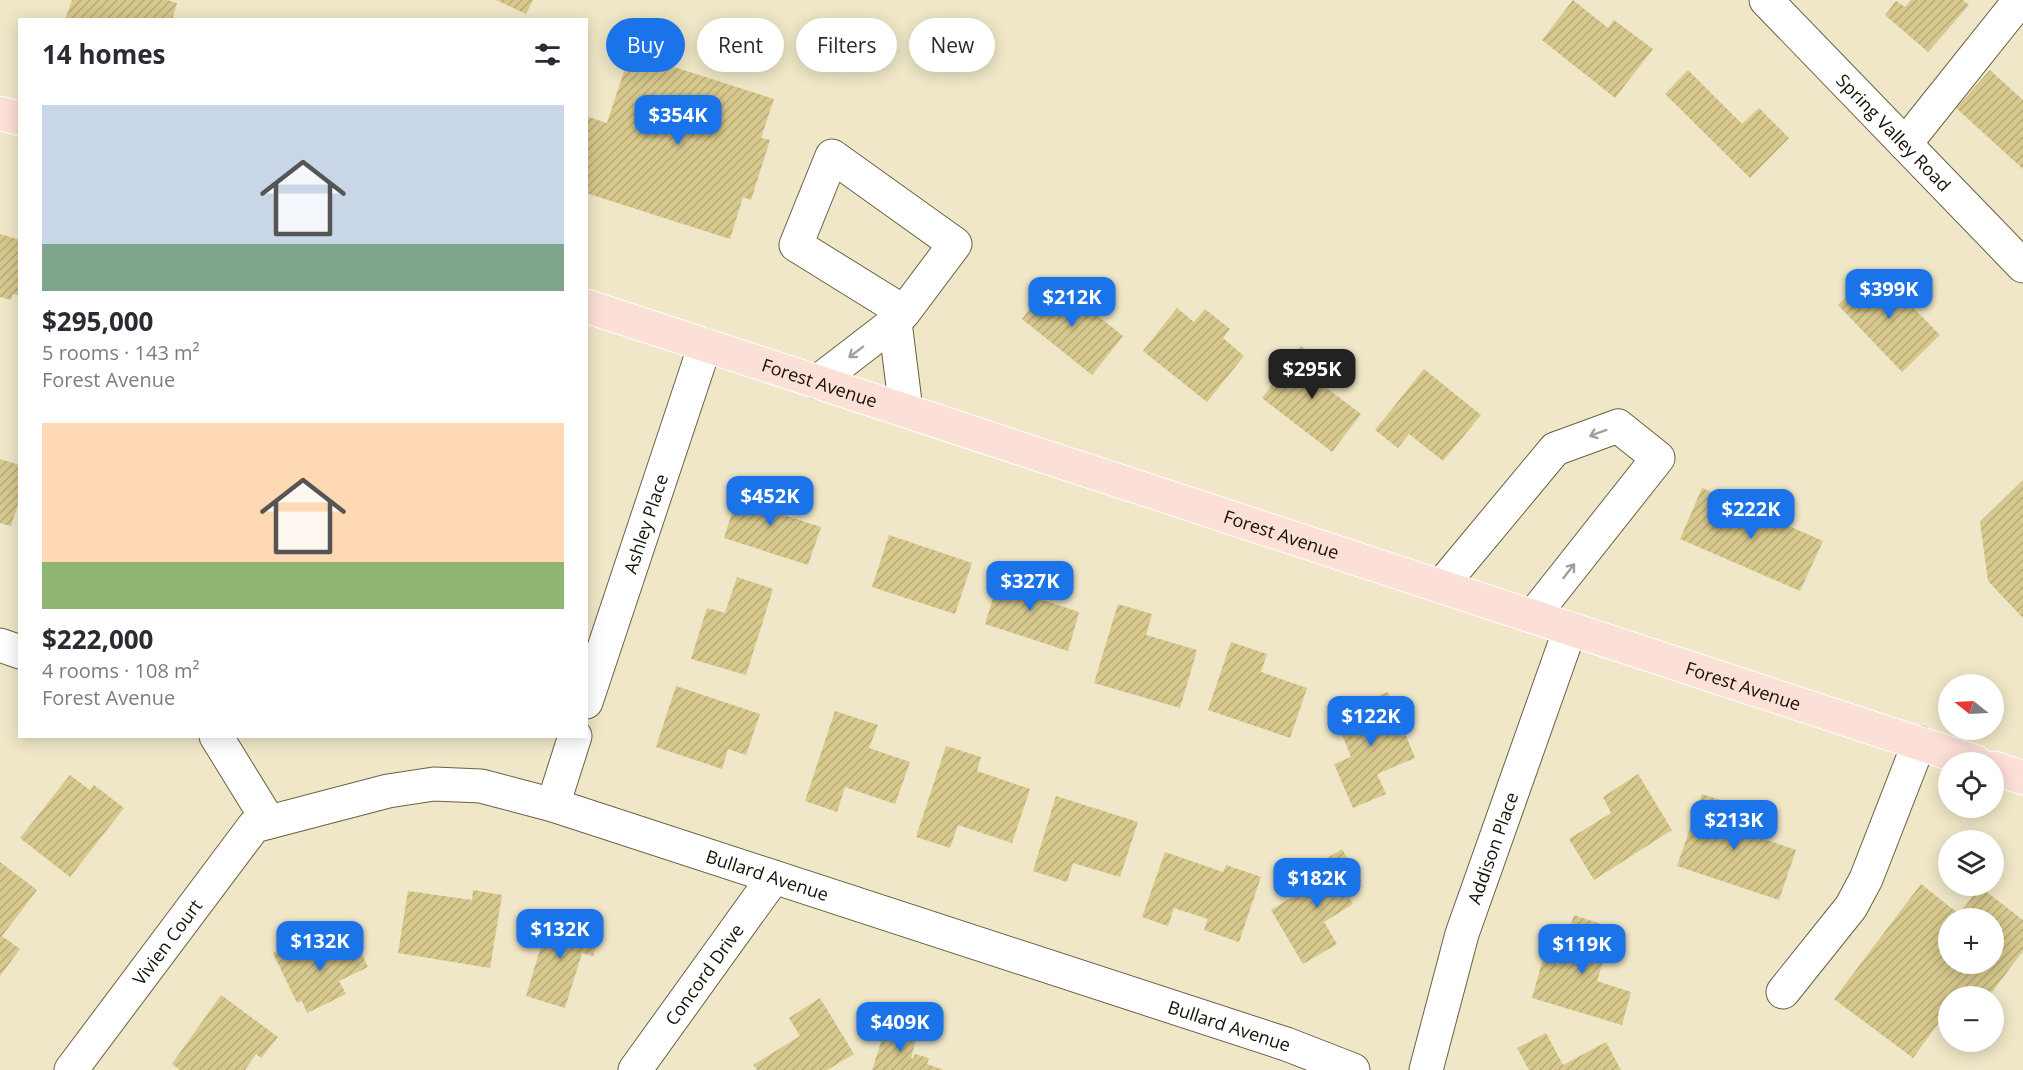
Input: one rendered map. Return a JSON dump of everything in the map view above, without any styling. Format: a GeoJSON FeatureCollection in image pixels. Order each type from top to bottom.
{"type":"FeatureCollection","features":[{"type":"Feature","properties":{"kind":"main road"},"geometry":{"type":"LineString","coordinates":[[0,113],[18,118]]}},
{"type":"Feature","properties":{"kind":"main road","name":"Forest Avenue"},"geometry":{"type":"LineString","coordinates":[[588,307],[1946,752]]}},
{"type":"Feature","properties":{"kind":"main road"},"geometry":{"type":"LineString","coordinates":[[2004,771],[2023,778]]}},
{"type":"Feature","properties":{"kind":"street","name":"Spring Valley Road"},"geometry":{"type":"LineString","coordinates":[[1766,0],[2023,266]]}},
{"type":"Feature","properties":{"kind":"street"},"geometry":{"type":"LineString","coordinates":[[1905,144],[2020,0]]}},
{"type":"Feature","properties":{"kind":"street"},"geometry":{"type":"LineString","coordinates":[[817,382],[900,317],[955,244],[832,156],[796,245],[900,317]]}},
{"type":"Feature","properties":{"kind":"street"},"geometry":{"type":"LineString","coordinates":[[900,317],[906,410]]}},
{"type":"Feature","properties":{"kind":"street","name":"Ashley Place"},"geometry":{"type":"LineString","coordinates":[[588,696],[705,345]]}},
{"type":"Feature","properties":{"kind":"street"},"geometry":{"type":"LineString","coordinates":[[1441,586],[1555,449],[1618,426],[1658,458],[1533,616]]}},
{"type":"Feature","properties":{"kind":"street","name":"Addison Place"},"geometry":{"type":"LineString","coordinates":[[1426,1070],[1462,933],[1570,629]]}},
{"type":"Feature","properties":{"kind":"street"},"geometry":{"type":"LineString","coordinates":[[0,645],[18,651]]}},
{"type":"Feature","properties":{"kind":"street"},"geometry":{"type":"LineString","coordinates":[[217,738],[268,822]]}},
{"type":"Feature","properties":{"kind":"street"},"geometry":{"type":"LineString","coordinates":[[552,805],[574,738]]}},
{"type":"Feature","properties":{"kind":"street"},"geometry":{"type":"LineString","coordinates":[[1783,992],[1851,907],[1866,879],[1919,743]]}},
{"type":"Feature","properties":{"kind":"street","name":"Bullard Avenue"},"geometry":{"type":"LineString","coordinates":[[268,822],[388,791],[435,783],[481,786],[552,805],[774,877],[1286,1044],[1353,1070]]}},
{"type":"Feature","properties":{"kind":"street","name":"Vivien Court"},"geometry":{"type":"LineString","coordinates":[[70,1070],[254,826],[268,822]]}},
{"type":"Feature","properties":{"kind":"street","name":"Concord Drive"},"geometry":{"type":"LineString","coordinates":[[635,1070],[774,877]]}},
{"type":"Feature","properties":{"kind":"building"},"geometry":{"type":"Polygon","coordinates":[[[72,0],[167,0],[177,3],[173,18],[66,18],[72,0]]]}},
{"type":"Feature","properties":{"kind":"building"},"geometry":{"type":"Polygon","coordinates":[[[496,0],[533,0],[526,14],[496,0]]]}},
{"type":"Feature","properties":{"kind":"building"},"geometry":{"type":"Polygon","coordinates":[[[1573,0],[1608,28],[1614,20],[1653,49],[1615,98],[1542,40],[1573,0]]]}},
{"type":"Feature","properties":{"kind":"building"},"geometry":{"type":"Polygon","coordinates":[[[1911,0],[1963,0],[1969,5],[1928,52],[1885,15],[1896,1],[1905,7],[1911,0]]]}},
{"type":"Feature","properties":{"kind":"building"},"geometry":{"type":"Polygon","coordinates":[[[1688,70],[1742,124],[1759,108],[1789,138],[1750,178],[1665,94],[1688,70]]]}},
{"type":"Feature","properties":{"kind":"building"},"geometry":{"type":"Polygon","coordinates":[[[1990,70],[2023,100],[2023,169],[1956,108],[1990,70]]]}},
{"type":"Feature","properties":{"kind":"building"},"geometry":{"type":"Polygon","coordinates":[[[685,71],[774,99],[761,138],[770,140],[751,200],[743,197],[730,239],[588,194],[588,117],[607,123],[624,72],[685,71]]]}},
{"type":"Feature","properties":{"kind":"building"},"geometry":{"type":"Polygon","coordinates":[[[0,234],[18,239],[18,295],[13,294],[11,300],[0,297],[0,234]]]}},
{"type":"Feature","properties":{"kind":"building"},"geometry":{"type":"Polygon","coordinates":[[[1875,269],[1940,335],[1902,372],[1838,305],[1875,269]]]}},
{"type":"Feature","properties":{"kind":"building"},"geometry":{"type":"Polygon","coordinates":[[[1053,280],[1123,336],[1092,375],[1022,319],[1053,280]]]}},
{"type":"Feature","properties":{"kind":"building"},"geometry":{"type":"Polygon","coordinates":[[[1177,308],[1194,322],[1205,309],[1230,329],[1223,338],[1244,356],[1207,402],[1143,351],[1177,308]]]}},
{"type":"Feature","properties":{"kind":"building"},"geometry":{"type":"Polygon","coordinates":[[[1301,346],[1334,372],[1324,386],[1361,414],[1332,452],[1262,398],[1301,346]]]}},
{"type":"Feature","properties":{"kind":"building"},"geometry":{"type":"Polygon","coordinates":[[[1424,369],[1481,415],[1443,461],[1409,434],[1398,448],[1375,430],[1424,369]]]}},
{"type":"Feature","properties":{"kind":"building"},"geometry":{"type":"Polygon","coordinates":[[[0,459],[18,464],[18,504],[11,526],[0,523],[0,459]]]}},
{"type":"Feature","properties":{"kind":"building"},"geometry":{"type":"Polygon","coordinates":[[[2023,480],[2023,618],[1988,581],[1980,522],[2023,480]]]}},
{"type":"Feature","properties":{"kind":"building"},"geometry":{"type":"Polygon","coordinates":[[[742,481],[773,491],[768,510],[821,527],[808,565],[724,538],[742,481]]]}},
{"type":"Feature","properties":{"kind":"building"},"geometry":{"type":"Polygon","coordinates":[[[1702,488],[1823,541],[1800,591],[1680,539],[1702,488]]]}},
{"type":"Feature","properties":{"kind":"building"},"geometry":{"type":"Polygon","coordinates":[[[889,535],[972,563],[955,614],[872,587],[889,535]]]}},
{"type":"Feature","properties":{"kind":"building"},"geometry":{"type":"Polygon","coordinates":[[[1003,566],[1037,576],[1031,596],[1079,612],[1068,651],[985,624],[1003,566]]]}},
{"type":"Feature","properties":{"kind":"building"},"geometry":{"type":"Polygon","coordinates":[[[737,577],[773,589],[746,675],[691,659],[707,608],[725,613],[737,577]]]}},
{"type":"Feature","properties":{"kind":"building"},"geometry":{"type":"Polygon","coordinates":[[[1118,604],[1152,614],[1146,635],[1197,650],[1180,708],[1094,683],[1118,604]]]}},
{"type":"Feature","properties":{"kind":"building"},"geometry":{"type":"Polygon","coordinates":[[[1231,642],[1267,654],[1261,672],[1307,688],[1290,738],[1208,710],[1231,642]]]}},
{"type":"Feature","properties":{"kind":"building"},"geometry":{"type":"Polygon","coordinates":[[[676,686],[760,714],[746,755],[728,749],[722,769],[656,747],[676,686]]]}},
{"type":"Feature","properties":{"kind":"building"},"geometry":{"type":"Polygon","coordinates":[[[1388,692],[1415,758],[1377,774],[1386,794],[1353,808],[1334,764],[1351,757],[1334,714],[1388,692]]]}},
{"type":"Feature","properties":{"kind":"building"},"geometry":{"type":"Polygon","coordinates":[[[835,711],[878,725],[869,748],[910,762],[895,804],[845,787],[837,812],[805,801],[835,711]]]}},
{"type":"Feature","properties":{"kind":"building"},"geometry":{"type":"Polygon","coordinates":[[[946,746],[981,757],[977,771],[1030,789],[1012,843],[958,825],[950,848],[916,837],[946,746]]]}},
{"type":"Feature","properties":{"kind":"building"},"geometry":{"type":"Polygon","coordinates":[[[1638,774],[1672,830],[1594,880],[1569,839],[1611,813],[1603,797],[1638,774]]]}},
{"type":"Feature","properties":{"kind":"building"},"geometry":{"type":"Polygon","coordinates":[[[70,775],[90,790],[94,785],[124,808],[70,877],[20,838],[70,775]]]}},
{"type":"Feature","properties":{"kind":"building"},"geometry":{"type":"Polygon","coordinates":[[[1702,794],[1744,808],[1736,829],[1796,850],[1779,900],[1677,866],[1702,794]]]}},
{"type":"Feature","properties":{"kind":"building"},"geometry":{"type":"Polygon","coordinates":[[[1056,796],[1138,822],[1120,877],[1073,863],[1067,882],[1033,871],[1056,796]]]}},
{"type":"Feature","properties":{"kind":"building"},"geometry":{"type":"Polygon","coordinates":[[[1342,849],[1361,881],[1345,890],[1353,904],[1324,922],[1337,944],[1303,964],[1271,910],[1332,873],[1324,860],[1342,849]]]}},
{"type":"Feature","properties":{"kind":"building"},"geometry":{"type":"Polygon","coordinates":[[[1165,852],[1223,872],[1226,865],[1261,877],[1239,942],[1204,930],[1208,919],[1174,908],[1168,926],[1142,917],[1165,852]]]}},
{"type":"Feature","properties":{"kind":"building"},"geometry":{"type":"Polygon","coordinates":[[[0,862],[37,890],[2,936],[20,949],[0,976],[0,862]]]}},
{"type":"Feature","properties":{"kind":"building"},"geometry":{"type":"Polygon","coordinates":[[[1921,884],[1951,908],[1938,908],[1938,974],[2004,974],[2004,908],[1964,908],[1973,896],[1992,896],[2023,920],[2023,951],[1997,986],[1938,986],[1938,1024],[1913,1058],[1834,999],[1921,884]]]}},
{"type":"Feature","properties":{"kind":"building"},"geometry":{"type":"Polygon","coordinates":[[[473,890],[502,895],[490,968],[398,953],[408,891],[472,900],[473,890]]]}},
{"type":"Feature","properties":{"kind":"building"},"geometry":{"type":"Polygon","coordinates":[[[1574,915],[1613,928],[1597,981],[1631,992],[1622,1025],[1532,998],[1543,959],[1558,964],[1574,915]]]}},
{"type":"Feature","properties":{"kind":"building"},"geometry":{"type":"Polygon","coordinates":[[[550,916],[601,931],[593,956],[582,953],[565,1008],[526,996],[550,916]]]}},
{"type":"Feature","properties":{"kind":"building"},"geometry":{"type":"Polygon","coordinates":[[[353,935],[368,967],[339,981],[346,994],[307,1013],[302,1001],[297,1003],[273,953],[295,942],[303,959],[353,935]]]}},
{"type":"Feature","properties":{"kind":"building"},"geometry":{"type":"Polygon","coordinates":[[[221,995],[278,1037],[261,1058],[256,1054],[245,1070],[180,1070],[172,1064],[221,995]]]}},
{"type":"Feature","properties":{"kind":"building"},"geometry":{"type":"Polygon","coordinates":[[[820,998],[854,1054],[827,1070],[757,1070],[753,1065],[800,1036],[789,1018],[820,998]]]}},
{"type":"Feature","properties":{"kind":"building"},"geometry":{"type":"Polygon","coordinates":[[[886,1027],[917,1036],[911,1058],[913,1059],[915,1054],[929,1058],[927,1064],[944,1070],[872,1070],[886,1027]]]}},
{"type":"Feature","properties":{"kind":"building"},"geometry":{"type":"Polygon","coordinates":[[[1546,1033],[1563,1065],[1606,1042],[1621,1070],[1529,1070],[1517,1048],[1546,1033]]]}}]}
